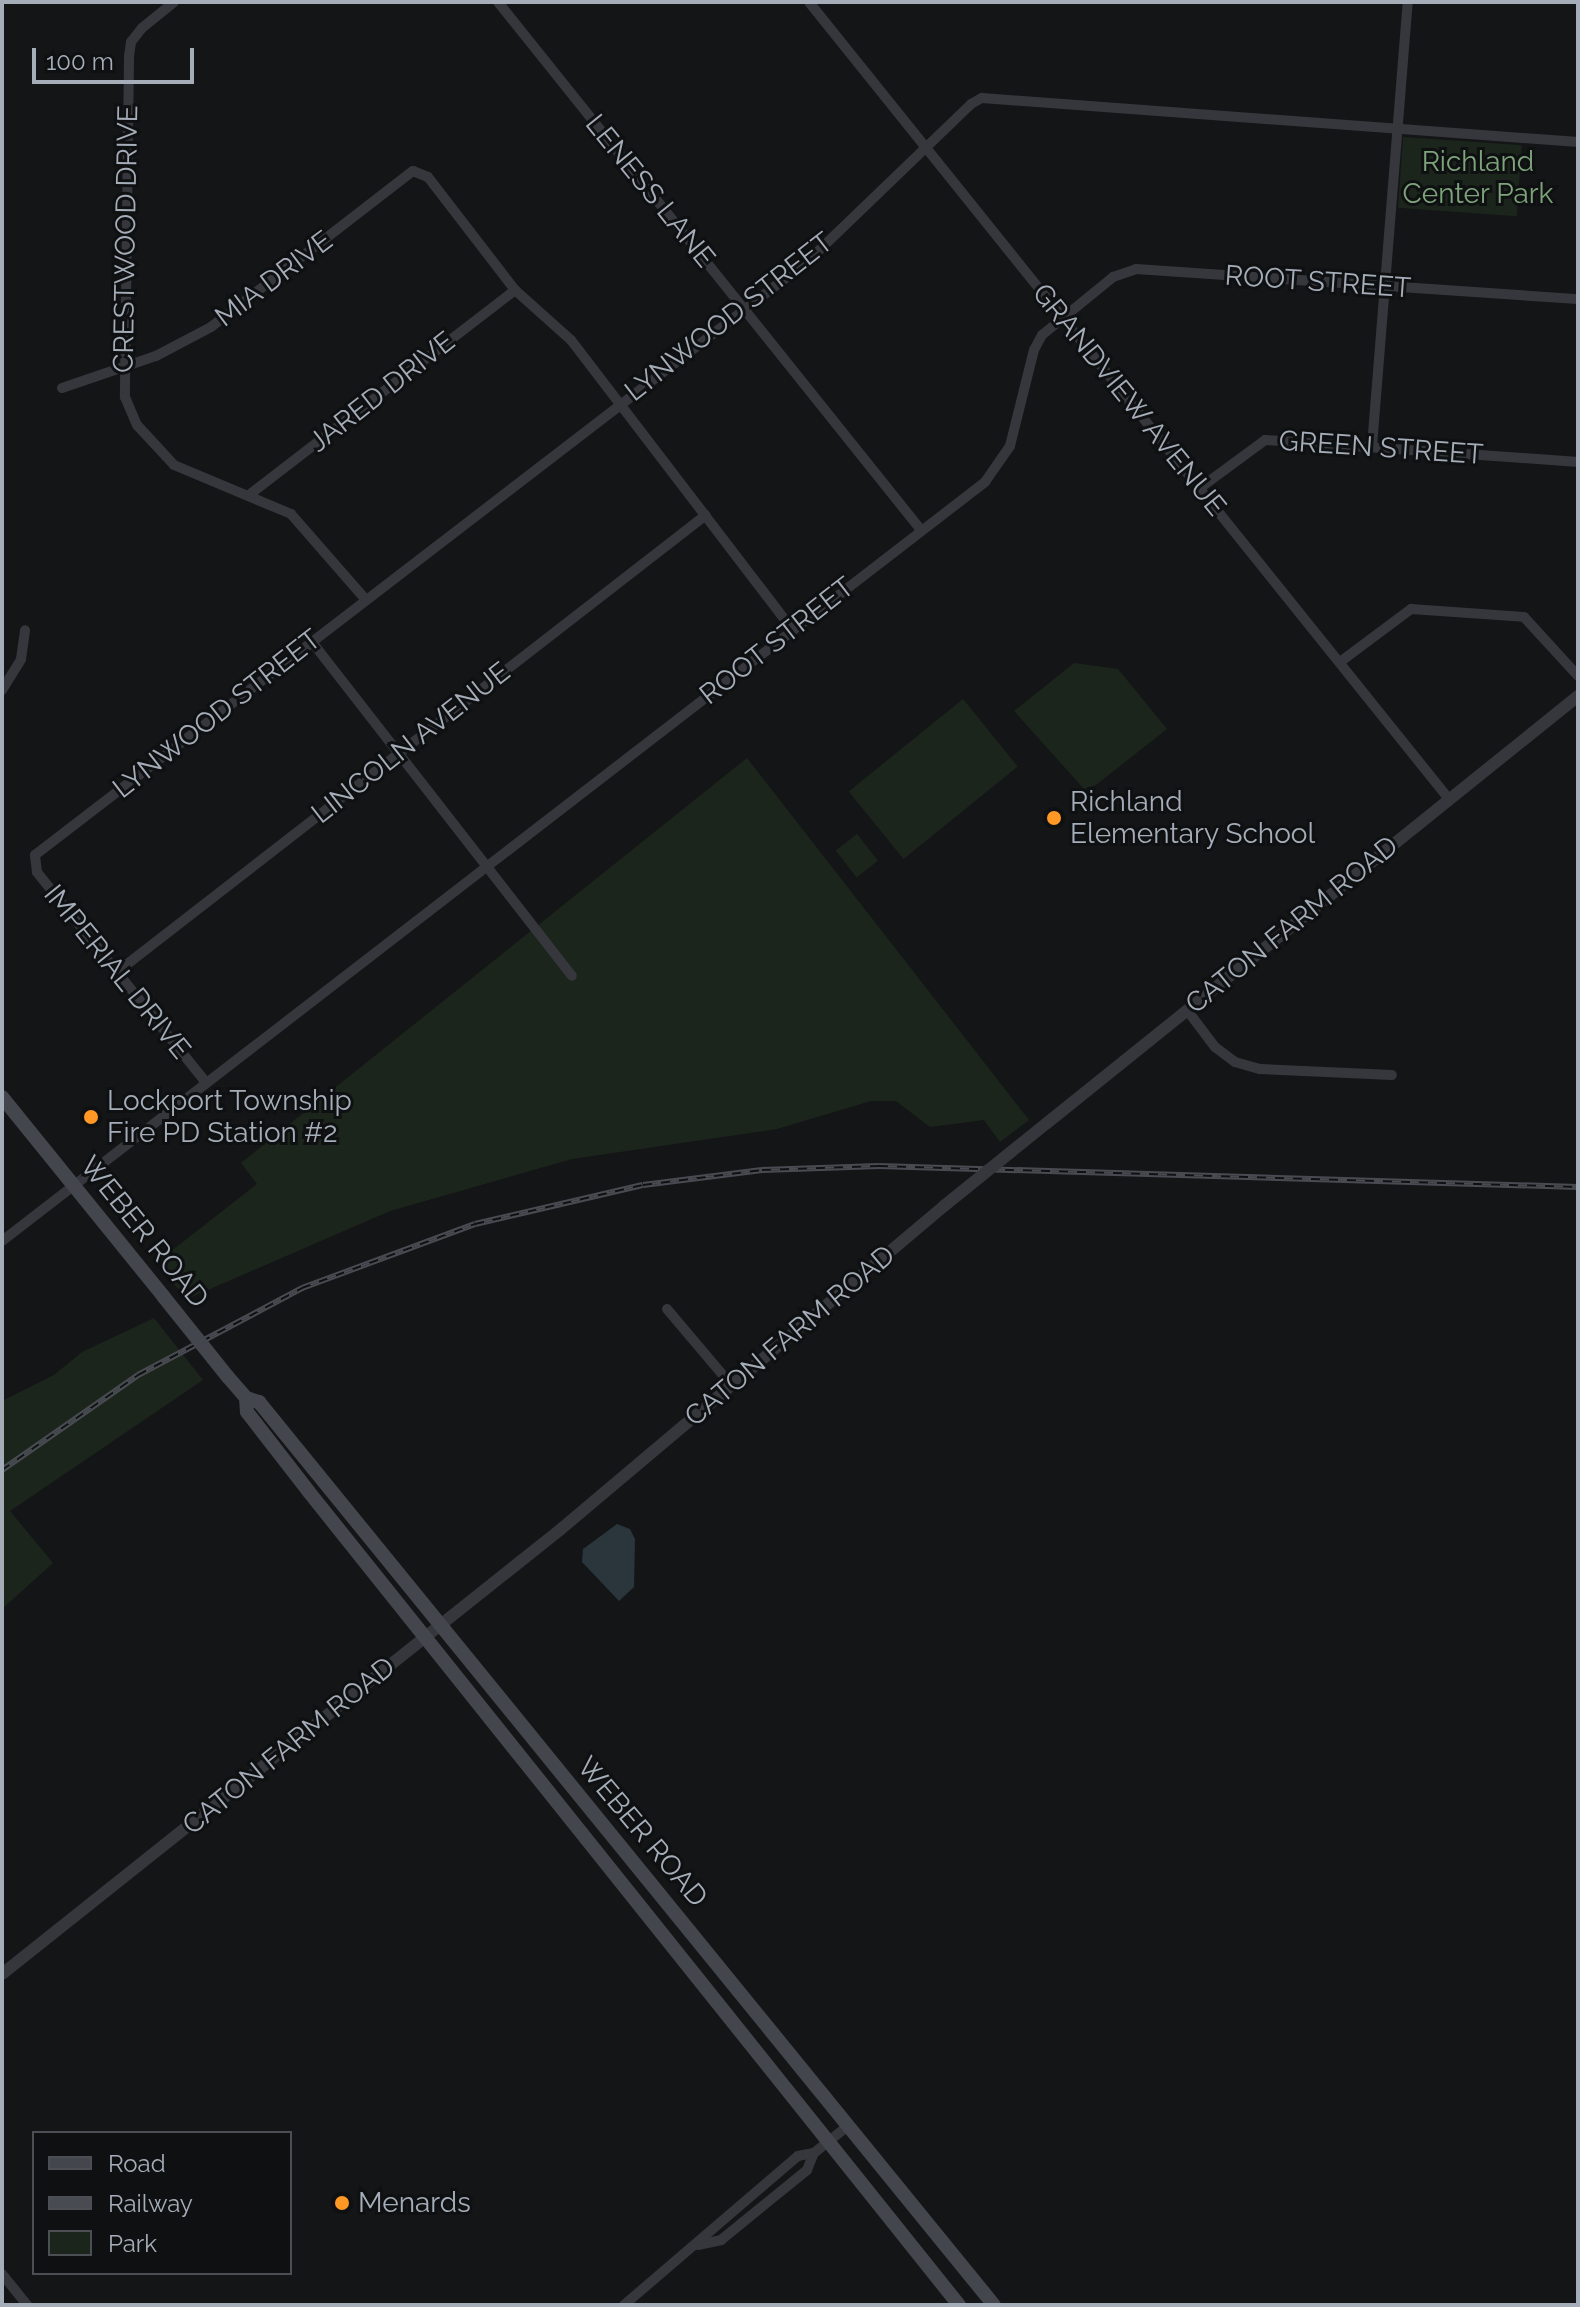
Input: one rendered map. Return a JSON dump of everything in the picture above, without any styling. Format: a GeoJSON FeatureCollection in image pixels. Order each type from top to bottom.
{"type":"FeatureCollection","features":[{"type":"Feature","properties":{"kind":"main road","name":"WEBER ROAD"},"geometry":{"type":"LineString","coordinates":[[2,1097],[228,1377],[246,1398],[259,1402],[994,2305]]}},
{"type":"Feature","properties":{"kind":"main road","name":"WEBER ROAD"},"geometry":{"type":"LineString","coordinates":[[246,1398],[247,1412],[959,2305]]}},
{"type":"Feature","properties":{"kind":"street","name":"CRESTWOOD DRIVE"},"geometry":{"type":"LineString","coordinates":[[174,2],[131,42],[123,366],[125,397],[154,447],[174,465],[291,514],[308,528],[366,600]]}},
{"type":"Feature","properties":{"kind":"street","name":"LENESS LANE"},"geometry":{"type":"LineString","coordinates":[[498,2],[921,530]]}},
{"type":"Feature","properties":{"kind":"street","name":"GRANDVIEW AVENUE"},"geometry":{"type":"LineString","coordinates":[[809,2],[1449,799]]}},
{"type":"Feature","properties":{"kind":"street"},"geometry":{"type":"LineString","coordinates":[[1372,446],[1394,129],[1408,2]]}},
{"type":"Feature","properties":{"kind":"street","name":"LYNWOOD STREET"},"geometry":{"type":"LineString","coordinates":[[35,862],[35,855],[809,260],[924,146],[982,98],[1578,142]]}},
{"type":"Feature","properties":{"kind":"street","name":"MIA DRIVE"},"geometry":{"type":"LineString","coordinates":[[62,388],[177,347],[211,327],[413,171],[428,177],[515,290]]}},
{"type":"Feature","properties":{"kind":"street","name":"ROOT STREET"},"geometry":{"type":"LineString","coordinates":[[2,1241],[204,1080],[985,482],[1010,446],[1034,350],[1063,318],[1113,277],[1136,269],[1578,299]]}},
{"type":"Feature","properties":{"kind":"street"},"geometry":{"type":"LineString","coordinates":[[515,290],[571,340],[792,629]]}},
{"type":"Feature","properties":{"kind":"street","name":"JARED DRIVE"},"geometry":{"type":"LineString","coordinates":[[249,495],[515,290]]}},
{"type":"Feature","properties":{"kind":"street","name":"GREEN STREET"},"geometry":{"type":"LineString","coordinates":[[1200,488],[1265,440],[1578,462]]}},
{"type":"Feature","properties":{"kind":"street","name":"LINCOLN AVENUE"},"geometry":{"type":"LineString","coordinates":[[117,972],[706,515]]}},
{"type":"Feature","properties":{"kind":"street"},"geometry":{"type":"LineString","coordinates":[[1340,662],[1411,609],[1524,617],[1578,676]]}},
{"type":"Feature","properties":{"kind":"street"},"geometry":{"type":"LineString","coordinates":[[2,690],[21,659],[25,630]]}},
{"type":"Feature","properties":{"kind":"street"},"geometry":{"type":"LineString","coordinates":[[312,642],[572,976]]}},
{"type":"Feature","properties":{"kind":"street","name":"CATON FARM ROAD"},"geometry":{"type":"LineString","coordinates":[[2,1974],[440,1626],[732,1386],[944,1206],[1578,696]]}},
{"type":"Feature","properties":{"kind":"street","name":"IMPERIAL DRIVE"},"geometry":{"type":"LineString","coordinates":[[35,862],[37,872],[204,1080]]}},
{"type":"Feature","properties":{"kind":"street"},"geometry":{"type":"LineString","coordinates":[[1187,1010],[1215,1047],[1235,1062],[1260,1069],[1392,1075]]}},
{"type":"Feature","properties":{"kind":"street"},"geometry":{"type":"LineString","coordinates":[[667,1309],[732,1386]]}},
{"type":"Feature","properties":{"kind":"street"},"geometry":{"type":"LineString","coordinates":[[624,2305],[698,2245],[710,2228],[798,2156],[814,2153],[849,2125]]}},
{"type":"Feature","properties":{"kind":"street"},"geometry":{"type":"LineString","coordinates":[[698,2245],[721,2240],[807,2170],[814,2153]]}},
{"type":"Feature","properties":{"kind":"street"},"geometry":{"type":"LineString","coordinates":[[2,2274],[27,2305]]}},
{"type":"Feature","properties":{"kind":"green space","name":"Richland Center Park"},"geometry":{"type":"Polygon","coordinates":[[[1403,137],[1522,145],[1517,216],[1398,208],[1403,137]]]}},
{"type":"Feature","properties":{"kind":"green space"},"geometry":{"type":"Polygon","coordinates":[[[1074,663],[1118,669],[1167,729],[1096,785],[1084,789],[1014,711],[1074,663]]]}},
{"type":"Feature","properties":{"kind":"green space"},"geometry":{"type":"Polygon","coordinates":[[[963,699],[1018,767],[904,859],[849,792],[963,699]]]}},
{"type":"Feature","properties":{"kind":"green space"},"geometry":{"type":"Polygon","coordinates":[[[747,758],[1029,1120],[1000,1142],[984,1120],[930,1127],[896,1101],[871,1101],[777,1129],[572,1159],[390,1211],[187,1299],[156,1263],[257,1184],[241,1163],[747,758]]]}},
{"type":"Feature","properties":{"kind":"green space"},"geometry":{"type":"Polygon","coordinates":[[[857,834],[878,861],[857,877],[836,851],[857,834]]]}},
{"type":"Feature","properties":{"kind":"green space"},"geometry":{"type":"Polygon","coordinates":[[[154,1318],[203,1380],[10,1511],[53,1563],[2,1609],[2,1401],[54,1375],[82,1352],[154,1318]]]}},
{"type":"Feature","properties":{"kind":"shaded area"},"geometry":{"type":"Polygon","coordinates":[[[617,1524],[630,1529],[635,1539],[634,1587],[619,1601],[582,1562],[583,1549],[617,1524]]]}},
{"type":"Feature","properties":{"kind":"railway"},"geometry":{"type":"LineString","coordinates":[[2,1470],[138,1375],[302,1288],[475,1224],[643,1185],[762,1170],[879,1166],[1578,1187]]}},
{"type":"Feature","properties":{"kind":"place","name":"Richland Elementary School"},"geometry":{"type":"Point","coordinates":[1054,818]}},
{"type":"Feature","properties":{"kind":"place","name":"Lockport Township Fire PD Station #2"},"geometry":{"type":"Point","coordinates":[91,1117]}},
{"type":"Feature","properties":{"kind":"place","name":"Menards"},"geometry":{"type":"Point","coordinates":[342,2203]}}]}
